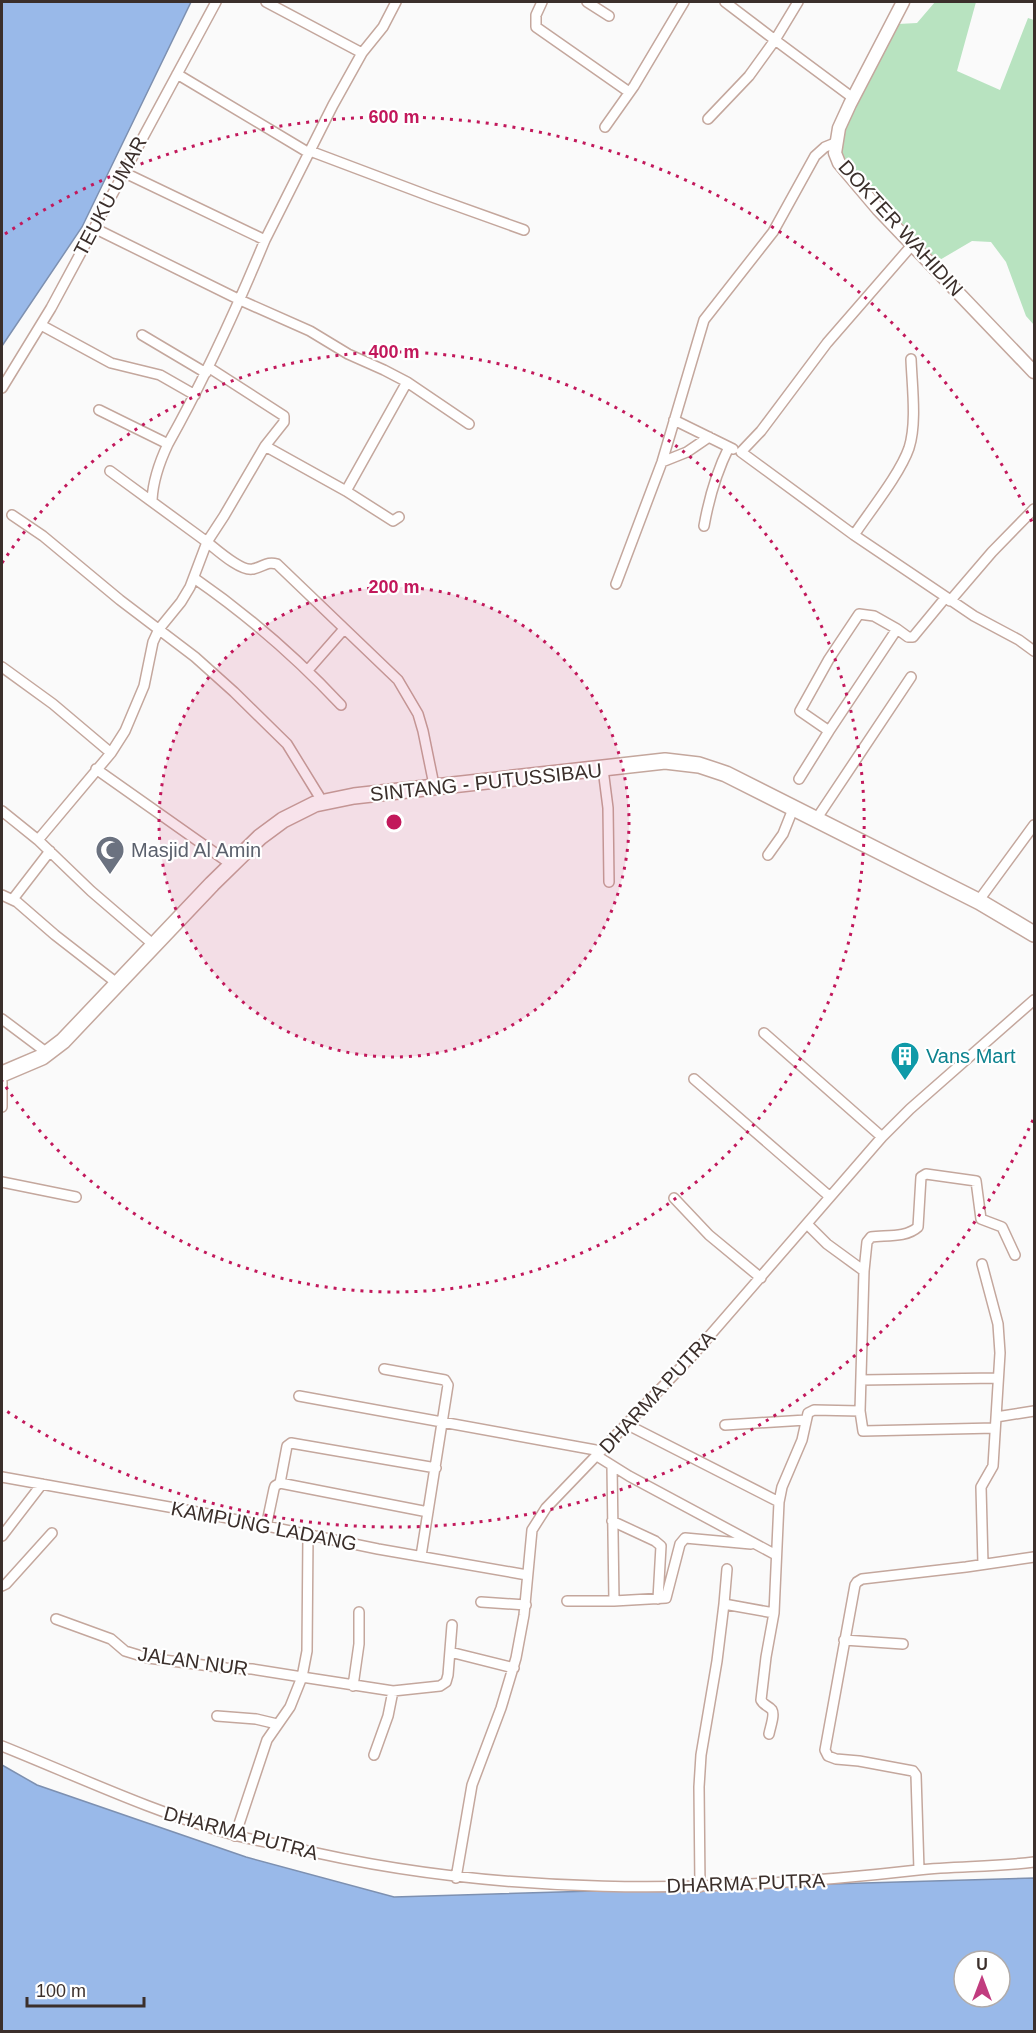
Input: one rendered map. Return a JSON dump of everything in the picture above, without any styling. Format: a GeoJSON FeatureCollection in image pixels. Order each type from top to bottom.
{"type":"FeatureCollection","features":[{"type":"Feature","properties":{"kind":"highway","name":"SINTANG - PUTUSSIBAU"},"geometry":{"type":"LineString","coordinates":[[2,1074],[50,1053],[115,982],[244,852],[284,820],[315,804],[334,799],[483,777],[645,755],[681,754],[719,763],[982,896],[1035,927]]}},
{"type":"Feature","properties":{"kind":"highway","name":"SINTANG - PUTUSSIBAU"},"geometry":{"type":"LineString","coordinates":[[2,1066],[42,1049],[115,982],[148,940],[254,833],[284,812],[332,792],[434,780],[603,769],[665,761],[699,765],[726,774],[980,902],[1035,934]]}},
{"type":"Feature","properties":{"kind":"street","name":"TEUKU UMAR"},"geometry":{"type":"LineString","coordinates":[[2,388],[41,325],[216,2]]}},
{"type":"Feature","properties":{"kind":"street"},"geometry":{"type":"LineString","coordinates":[[266,2],[362,53]]}},
{"type":"Feature","properties":{"kind":"street"},"geometry":{"type":"LineString","coordinates":[[152,501],[157,468],[207,370],[265,240],[362,53],[383,27],[396,2]]}},
{"type":"Feature","properties":{"kind":"street"},"geometry":{"type":"LineString","coordinates":[[542,2],[536,15],[536,27],[629,92]]}},
{"type":"Feature","properties":{"kind":"street"},"geometry":{"type":"LineString","coordinates":[[587,2],[609,16]]}},
{"type":"Feature","properties":{"kind":"street"},"geometry":{"type":"LineString","coordinates":[[605,128],[684,2]]}},
{"type":"Feature","properties":{"kind":"street"},"geometry":{"type":"LineString","coordinates":[[725,2],[853,98]]}},
{"type":"Feature","properties":{"kind":"street"},"geometry":{"type":"LineString","coordinates":[[708,119],[748,76],[775,40],[798,2]]}},
{"type":"Feature","properties":{"kind":"street","name":"DOKTER WAHIDIN"},"geometry":{"type":"LineString","coordinates":[[903,2],[853,98],[840,128],[835,153],[839,163],[878,209],[1035,372]]}},
{"type":"Feature","properties":{"kind":"street"},"geometry":{"type":"LineString","coordinates":[[177,74],[310,152],[524,230]]}},
{"type":"Feature","properties":{"kind":"street"},"geometry":{"type":"LineString","coordinates":[[616,584],[662,462],[704,320],[773,232],[815,156],[825,147],[836,143]]}},
{"type":"Feature","properties":{"kind":"street"},"geometry":{"type":"LineString","coordinates":[[123,172],[265,240]]}},
{"type":"Feature","properties":{"kind":"street"},"geometry":{"type":"LineString","coordinates":[[94,228],[240,300],[310,331],[348,354],[407,382],[469,424]]}},
{"type":"Feature","properties":{"kind":"street"},"geometry":{"type":"LineString","coordinates":[[741,452],[760,431],[827,343],[913,244]]}},
{"type":"Feature","properties":{"kind":"street"},"geometry":{"type":"LineString","coordinates":[[41,325],[111,363],[160,375],[195,394]]}},
{"type":"Feature","properties":{"kind":"street"},"geometry":{"type":"LineString","coordinates":[[38,840],[111,753],[125,731],[144,686],[153,642],[159,629],[181,602],[194,578],[207,542],[265,446],[284,422],[284,416],[207,370],[142,335]]}},
{"type":"Feature","properties":{"kind":"street"},"geometry":{"type":"LineString","coordinates":[[854,535],[908,451],[912,430],[911,359]]}},
{"type":"Feature","properties":{"kind":"street"},"geometry":{"type":"LineString","coordinates":[[346,491],[407,382]]}},
{"type":"Feature","properties":{"kind":"street"},"geometry":{"type":"LineString","coordinates":[[99,410],[168,444]]}},
{"type":"Feature","properties":{"kind":"street"},"geometry":{"type":"LineString","coordinates":[[674,420],[741,452],[854,535],[948,599],[1035,651]]}},
{"type":"Feature","properties":{"kind":"street"},"geometry":{"type":"LineString","coordinates":[[662,462],[687,452],[709,437]]}},
{"type":"Feature","properties":{"kind":"street"},"geometry":{"type":"LineString","coordinates":[[265,446],[346,491],[393,521],[399,517]]}},
{"type":"Feature","properties":{"kind":"street"},"geometry":{"type":"LineString","coordinates":[[704,526],[717,470],[729,447]]}},
{"type":"Feature","properties":{"kind":"street"},"geometry":{"type":"LineString","coordinates":[[110,471],[246,569],[256,568],[266,563],[277,564],[398,680],[409,697],[423,731],[434,780]]}},
{"type":"Feature","properties":{"kind":"street"},"geometry":{"type":"LineString","coordinates":[[829,731],[800,711],[854,619],[864,613],[874,616],[908,637],[913,637],[1035,509]]}},
{"type":"Feature","properties":{"kind":"street"},"geometry":{"type":"LineString","coordinates":[[12,514],[195,657],[276,731],[295,756],[319,796]]}},
{"type":"Feature","properties":{"kind":"street"},"geometry":{"type":"LineString","coordinates":[[194,578],[246,615],[308,670],[341,705]]}},
{"type":"Feature","properties":{"kind":"street"},"geometry":{"type":"LineString","coordinates":[[308,670],[345,629]]}},
{"type":"Feature","properties":{"kind":"street"},"geometry":{"type":"LineString","coordinates":[[799,779],[897,629]]}},
{"type":"Feature","properties":{"kind":"street"},"geometry":{"type":"LineString","coordinates":[[2,668],[53,704],[111,753]]}},
{"type":"Feature","properties":{"kind":"street"},"geometry":{"type":"LineString","coordinates":[[819,815],[912,677]]}},
{"type":"Feature","properties":{"kind":"street"},"geometry":{"type":"LineString","coordinates":[[96,769],[225,860]]}},
{"type":"Feature","properties":{"kind":"street"},"geometry":{"type":"LineString","coordinates":[[603,769],[608,808],[609,882]]}},
{"type":"Feature","properties":{"kind":"street"},"geometry":{"type":"LineString","coordinates":[[768,855],[783,834],[793,809]]}},
{"type":"Feature","properties":{"kind":"street"},"geometry":{"type":"LineString","coordinates":[[2,811],[38,840],[91,891],[148,940]]}},
{"type":"Feature","properties":{"kind":"street"},"geometry":{"type":"LineString","coordinates":[[982,896],[1035,825]]}},
{"type":"Feature","properties":{"kind":"street"},"geometry":{"type":"LineString","coordinates":[[13,899],[50,851]]}},
{"type":"Feature","properties":{"kind":"street"},"geometry":{"type":"LineString","coordinates":[[2,895],[13,899],[115,982]]}},
{"type":"Feature","properties":{"kind":"street","name":"DHARMA PUTRA"},"geometry":{"type":"LineString","coordinates":[[456,1878],[472,1785],[514,1668],[526,1605],[530,1537],[536,1521],[696,1352],[882,1137],[910,1109],[1035,1000]]}},
{"type":"Feature","properties":{"kind":"street"},"geometry":{"type":"LineString","coordinates":[[2,1019],[42,1049]]}},
{"type":"Feature","properties":{"kind":"street"},"geometry":{"type":"LineString","coordinates":[[764,1033],[882,1137]]}},
{"type":"Feature","properties":{"kind":"street"},"geometry":{"type":"LineString","coordinates":[[694,1079],[829,1196]]}},
{"type":"Feature","properties":{"kind":"street"},"geometry":{"type":"LineString","coordinates":[[2,1082],[2,1107]]}},
{"type":"Feature","properties":{"kind":"street"},"geometry":{"type":"LineString","coordinates":[[995,1428],[865,1432],[861,1428],[864,1271],[867,1242],[871,1237],[902,1235],[913,1232],[918,1227],[921,1177],[926,1174],[976,1181],[981,1219],[1002,1227],[1015,1255]]}},
{"type":"Feature","properties":{"kind":"street"},"geometry":{"type":"LineString","coordinates":[[2,1182],[76,1197]]}},
{"type":"Feature","properties":{"kind":"street"},"geometry":{"type":"LineString","coordinates":[[674,1198],[709,1235],[761,1278]]}},
{"type":"Feature","properties":{"kind":"street"},"geometry":{"type":"LineString","coordinates":[[808,1225],[827,1244],[864,1271]]}},
{"type":"Feature","properties":{"kind":"street"},"geometry":{"type":"LineString","coordinates":[[981,1264],[998,1324],[1000,1353],[992,1470],[981,1487],[983,1564]]}},
{"type":"Feature","properties":{"kind":"street"},"geometry":{"type":"LineString","coordinates":[[384,1369],[445,1380],[448,1385],[421,1556]]}},
{"type":"Feature","properties":{"kind":"street"},"geometry":{"type":"LineString","coordinates":[[861,1380],[998,1378]]}},
{"type":"Feature","properties":{"kind":"street"},"geometry":{"type":"LineString","coordinates":[[299,1396],[599,1454],[612,1466],[776,1555]]}},
{"type":"Feature","properties":{"kind":"street"},"geometry":{"type":"LineString","coordinates":[[769,1734],[773,1714],[761,1700],[774,1613],[779,1502],[782,1487],[802,1440],[808,1413],[814,1410],[860,1411]]}},
{"type":"Feature","properties":{"kind":"street"},"geometry":{"type":"LineString","coordinates":[[996,1417],[1035,1411]]}},
{"type":"Feature","properties":{"kind":"street"},"geometry":{"type":"LineString","coordinates":[[725,1425],[806,1420]]}},
{"type":"Feature","properties":{"kind":"street"},"geometry":{"type":"LineString","coordinates":[[626,1424],[779,1502]]}},
{"type":"Feature","properties":{"kind":"street"},"geometry":{"type":"LineString","coordinates":[[280,1483],[287,1446],[291,1443],[436,1468]]}},
{"type":"Feature","properties":{"kind":"street"},"geometry":{"type":"LineString","coordinates":[[612,1466],[614,1601]]}},
{"type":"Feature","properties":{"kind":"street","name":"KAMPUNG LADANG"},"geometry":{"type":"LineString","coordinates":[[2,1477],[527,1575]]}},
{"type":"Feature","properties":{"kind":"street"},"geometry":{"type":"LineString","coordinates":[[266,1527],[274,1489],[280,1483],[428,1512]]}},
{"type":"Feature","properties":{"kind":"street"},"geometry":{"type":"LineString","coordinates":[[2,1536],[42,1484]]}},
{"type":"Feature","properties":{"kind":"street"},"geometry":{"type":"LineString","coordinates":[[612,1521],[662,1546],[658,1599]]}},
{"type":"Feature","properties":{"kind":"street"},"geometry":{"type":"LineString","coordinates":[[2,1586],[52,1533]]}},
{"type":"Feature","properties":{"kind":"street"},"geometry":{"type":"LineString","coordinates":[[236,1836],[267,1740],[290,1707],[302,1677],[307,1652],[308,1535]]}},
{"type":"Feature","properties":{"kind":"street"},"geometry":{"type":"LineString","coordinates":[[567,1601],[658,1599],[667,1596],[680,1544],[685,1538],[757,1544]]}},
{"type":"Feature","properties":{"kind":"street"},"geometry":{"type":"LineString","coordinates":[[919,1870],[916,1775],[913,1771],[836,1759],[826,1754],[853,1589],[856,1582],[860,1580],[1035,1557]]}},
{"type":"Feature","properties":{"kind":"street"},"geometry":{"type":"LineString","coordinates":[[700,1887],[701,1755],[717,1661],[727,1569]]}},
{"type":"Feature","properties":{"kind":"street"},"geometry":{"type":"LineString","coordinates":[[481,1602],[526,1605]]}},
{"type":"Feature","properties":{"kind":"street"},"geometry":{"type":"LineString","coordinates":[[724,1604],[774,1613]]}},
{"type":"Feature","properties":{"kind":"street"},"geometry":{"type":"LineString","coordinates":[[353,1686],[359,1644],[359,1612]]}},
{"type":"Feature","properties":{"kind":"street","name":"JALAN NUR"},"geometry":{"type":"LineString","coordinates":[[56,1619],[111,1639],[125,1651],[148,1658],[252,1669],[393,1691],[444,1684],[448,1675],[450,1652]]}},
{"type":"Feature","properties":{"kind":"street"},"geometry":{"type":"LineString","coordinates":[[452,1625],[450,1652],[514,1668]]}},
{"type":"Feature","properties":{"kind":"street"},"geometry":{"type":"LineString","coordinates":[[844,1640],[903,1644]]}},
{"type":"Feature","properties":{"kind":"street"},"geometry":{"type":"LineString","coordinates":[[374,1755],[388,1716],[393,1691]]}},
{"type":"Feature","properties":{"kind":"street"},"geometry":{"type":"LineString","coordinates":[[217,1716],[256,1719],[277,1724]]}},
{"type":"Feature","properties":{"kind":"street","name":"DHARMA PUTRA"},"geometry":{"type":"LineString","coordinates":[[2,1746],[140,1805],[236,1836],[360,1862],[456,1878],[611,1887],[700,1887],[820,1881],[919,1870],[1035,1862]]}},
{"type":"Feature","properties":{"kind":"green space"},"geometry":{"type":"Polygon","coordinates":[[[935,2],[976,2],[957,71],[1000,90],[1028,18],[1034,20],[1034,325],[1026,316],[1006,262],[991,242],[972,241],[938,261],[843,161],[839,135],[898,24],[917,23],[935,2]]]}},
{"type":"Feature","properties":{"kind":"water"},"geometry":{"type":"Polygon","coordinates":[[[2,2],[191,2],[82,227],[2,346],[2,2]]]}},
{"type":"Feature","properties":{"kind":"water"},"geometry":{"type":"Polygon","coordinates":[[[2,1765],[37,1785],[246,1857],[394,1897],[1034,1878],[1034,2031],[2,2031],[2,1765]]]}},
{"type":"Feature","properties":{"kind":"place","name":"Masjid Al Amin"},"geometry":{"type":"Point","coordinates":[110,876]}},
{"type":"Feature","properties":{"kind":"place","name":"Vans Mart"},"geometry":{"type":"Point","coordinates":[905,1082]}}]}
